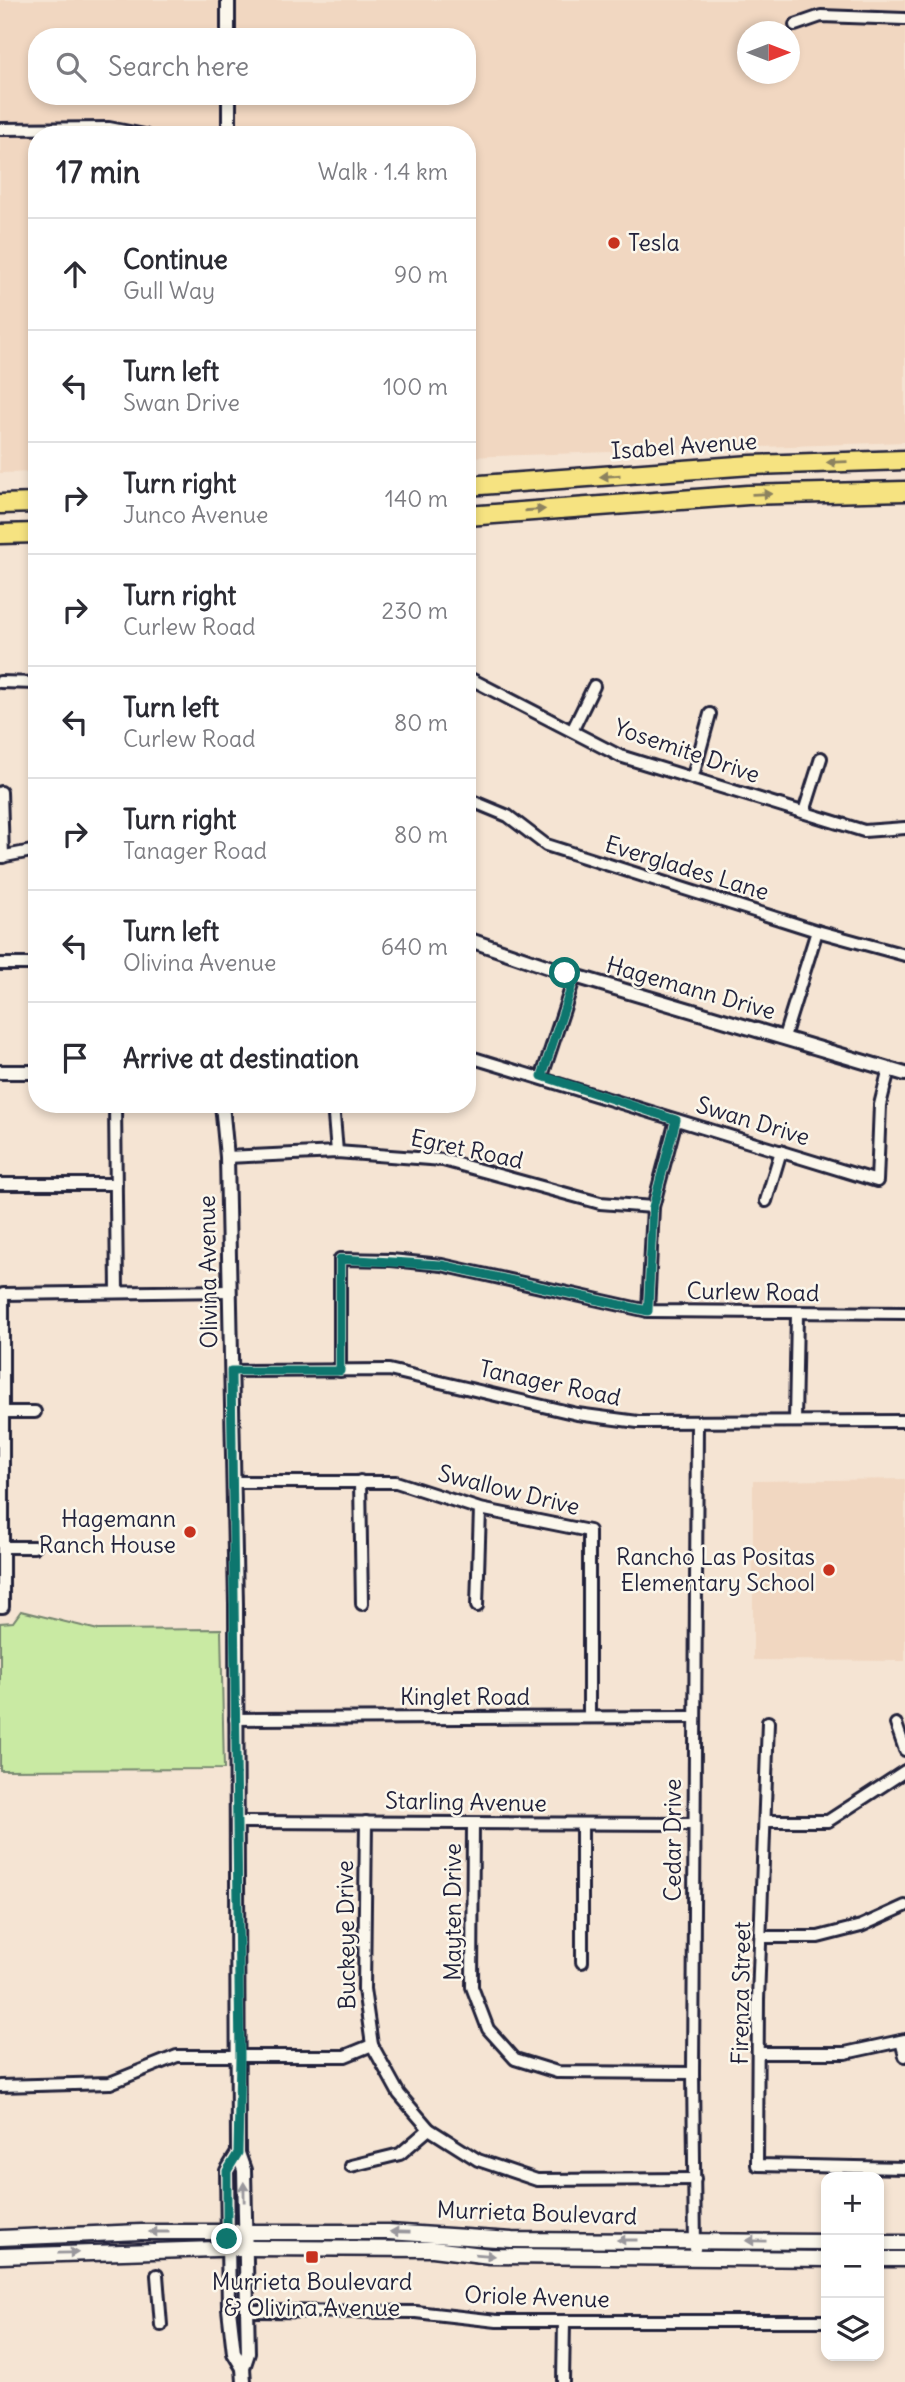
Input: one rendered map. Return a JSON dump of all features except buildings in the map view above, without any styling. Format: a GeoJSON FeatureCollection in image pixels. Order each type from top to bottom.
{"type":"FeatureCollection","features":[{"type":"Feature","properties":{"kind":"highway","name":"Isabel Avenue"},"geometry":{"type":"LineString","coordinates":[[476,485],[751,465],[905,460]]}},
{"type":"Feature","properties":{"kind":"highway"},"geometry":{"type":"LineString","coordinates":[[476,515],[748,495],[905,491]]}},
{"type":"Feature","properties":{"kind":"highway"},"geometry":{"type":"LineString","coordinates":[[0,504],[28,503]]}},
{"type":"Feature","properties":{"kind":"highway"},"geometry":{"type":"LineString","coordinates":[[0,534],[28,533]]}},
{"type":"Feature","properties":{"kind":"main road","name":"Murrieta Boulevard"},"geometry":{"type":"LineString","coordinates":[[0,2238],[227,2232],[424,2232],[512,2240],[821,2242]]}},
{"type":"Feature","properties":{"kind":"main road"},"geometry":{"type":"LineString","coordinates":[[884,2242],[905,2243]]}},
{"type":"Feature","properties":{"kind":"main road","name":"Murrieta Boulevard"},"geometry":{"type":"LineString","coordinates":[[0,2256],[246,2248],[433,2249],[490,2256],[821,2259]]}},
{"type":"Feature","properties":{"kind":"main road"},"geometry":{"type":"LineString","coordinates":[[884,2259],[905,2259]]}},
{"type":"Feature","properties":{"kind":"street"},"geometry":{"type":"LineString","coordinates":[[228,0],[228,28]]}},
{"type":"Feature","properties":{"kind":"street"},"geometry":{"type":"LineString","coordinates":[[800,23],[821,16],[904,18]]}},
{"type":"Feature","properties":{"kind":"street"},"geometry":{"type":"LineString","coordinates":[[229,105],[229,126]]}},
{"type":"Feature","properties":{"kind":"street"},"geometry":{"type":"LineString","coordinates":[[0,129],[28,129]]}},
{"type":"Feature","properties":{"kind":"street","name":"Yosemite Drive"},"geometry":{"type":"LineString","coordinates":[[476,681],[621,756],[864,831],[905,828]]}},
{"type":"Feature","properties":{"kind":"street"},"geometry":{"type":"LineString","coordinates":[[0,682],[28,683]]}},
{"type":"Feature","properties":{"kind":"street"},"geometry":{"type":"LineString","coordinates":[[573,729],[594,686]]}},
{"type":"Feature","properties":{"kind":"street"},"geometry":{"type":"LineString","coordinates":[[692,776],[710,714]]}},
{"type":"Feature","properties":{"kind":"street"},"geometry":{"type":"LineString","coordinates":[[804,811],[821,758]]}},
{"type":"Feature","properties":{"kind":"street"},"geometry":{"type":"LineString","coordinates":[[1,792],[2,857],[28,852]]}},
{"type":"Feature","properties":{"kind":"street","name":"Everglades Lane"},"geometry":{"type":"LineString","coordinates":[[476,803],[508,816],[546,845],[817,931],[905,955]]}},
{"type":"Feature","properties":{"kind":"street"},"geometry":{"type":"LineString","coordinates":[[784,1037],[817,931]]}},
{"type":"Feature","properties":{"kind":"street","name":"Hagemann Drive"},"geometry":{"type":"LineString","coordinates":[[476,942],[575,976],[905,1074]]}},
{"type":"Feature","properties":{"kind":"street"},"geometry":{"type":"LineString","coordinates":[[0,964],[28,964]]}},
{"type":"Feature","properties":{"kind":"street"},"geometry":{"type":"LineString","coordinates":[[542,1076],[575,976]]}},
{"type":"Feature","properties":{"kind":"street","name":"Swan Drive"},"geometry":{"type":"LineString","coordinates":[[476,1058],[877,1181],[880,1105],[889,1069]]}},
{"type":"Feature","properties":{"kind":"street"},"geometry":{"type":"LineString","coordinates":[[0,1072],[28,1072]]}},
{"type":"Feature","properties":{"kind":"street"},"geometry":{"type":"LineString","coordinates":[[115,1113],[117,1292]]}},
{"type":"Feature","properties":{"kind":"street","name":"Olivina Avenue"},"geometry":{"type":"LineString","coordinates":[[223,1113],[227,1157],[234,1482],[240,2057],[238,2153],[244,2170],[248,2353],[243,2368],[244,2382]]}},
{"type":"Feature","properties":{"kind":"street"},"geometry":{"type":"LineString","coordinates":[[334,1113],[337,1152]]}},
{"type":"Feature","properties":{"kind":"street"},"geometry":{"type":"LineString","coordinates":[[648,1311],[653,1207],[676,1120]]}},
{"type":"Feature","properties":{"kind":"street"},"geometry":{"type":"LineString","coordinates":[[766,1201],[781,1151]]}},
{"type":"Feature","properties":{"kind":"street","name":"Egret Road"},"geometry":{"type":"LineString","coordinates":[[227,1157],[337,1152],[443,1160],[600,1203],[653,1207]]}},
{"type":"Feature","properties":{"kind":"street"},"geometry":{"type":"LineString","coordinates":[[0,1184],[116,1184]]}},
{"type":"Feature","properties":{"kind":"street","name":"Curlew Road"},"geometry":{"type":"LineString","coordinates":[[340,1371],[340,1259],[442,1265],[648,1311],[905,1313]]}},
{"type":"Feature","properties":{"kind":"street"},"geometry":{"type":"LineString","coordinates":[[0,1607],[3,1607],[4,1546],[3,1294],[229,1291]]}},
{"type":"Feature","properties":{"kind":"street"},"geometry":{"type":"LineString","coordinates":[[796,1421],[797,1314]]}},
{"type":"Feature","properties":{"kind":"street","name":"Tanager Road"},"geometry":{"type":"LineString","coordinates":[[231,1371],[389,1370],[589,1416],[638,1422],[905,1421]]}},
{"type":"Feature","properties":{"kind":"street"},"geometry":{"type":"LineString","coordinates":[[5,1412],[35,1412]]}},
{"type":"Feature","properties":{"kind":"street","name":"Cedar Drive"},"geometry":{"type":"LineString","coordinates":[[696,2258],[693,2073],[697,1422]]}},
{"type":"Feature","properties":{"kind":"street"},"geometry":{"type":"LineString","coordinates":[[360,1481],[362,1604]]}},
{"type":"Feature","properties":{"kind":"street","name":"Swallow Drive"},"geometry":{"type":"LineString","coordinates":[[234,1482],[396,1482],[480,1508],[589,1531],[589,1717]]}},
{"type":"Feature","properties":{"kind":"street"},"geometry":{"type":"LineString","coordinates":[[477,1606],[480,1508]]}},
{"type":"Feature","properties":{"kind":"street"},"geometry":{"type":"LineString","coordinates":[[4,1546],[34,1546]]}},
{"type":"Feature","properties":{"kind":"street","name":"Kinglet Road"},"geometry":{"type":"LineString","coordinates":[[235,1719],[695,1717]]}},
{"type":"Feature","properties":{"kind":"street","name":"Firenza Street"},"geometry":{"type":"LineString","coordinates":[[768,1722],[758,2000],[761,2053],[757,2165],[905,2168]]}},
{"type":"Feature","properties":{"kind":"street"},"geometry":{"type":"LineString","coordinates":[[896,1724],[905,1750]]}},
{"type":"Feature","properties":{"kind":"street"},"geometry":{"type":"LineString","coordinates":[[766,1821],[828,1821],[905,1771]]}},
{"type":"Feature","properties":{"kind":"street","name":"Starling Avenue"},"geometry":{"type":"LineString","coordinates":[[236,1822],[695,1824]]}},
{"type":"Feature","properties":{"kind":"street","name":"Buckeye Drive"},"geometry":{"type":"LineString","coordinates":[[366,1822],[364,1989],[372,2045],[399,2094],[429,2129],[478,2160],[537,2180],[695,2179]]}},
{"type":"Feature","properties":{"kind":"street","name":"Mayten Drive"},"geometry":{"type":"LineString","coordinates":[[473,1824],[472,1987],[488,2029],[515,2059],[557,2072],[693,2073]]}},
{"type":"Feature","properties":{"kind":"street"},"geometry":{"type":"LineString","coordinates":[[582,1824],[582,1962]]}},
{"type":"Feature","properties":{"kind":"street"},"geometry":{"type":"LineString","coordinates":[[762,1937],[818,1937],[861,1926],[905,1906]]}},
{"type":"Feature","properties":{"kind":"street"},"geometry":{"type":"LineString","coordinates":[[761,2053],[845,2053],[903,2041],[905,2056]]}},
{"type":"Feature","properties":{"kind":"street"},"geometry":{"type":"LineString","coordinates":[[0,2086],[110,2083],[177,2056],[345,2056],[372,2045]]}},
{"type":"Feature","properties":{"kind":"street"},"geometry":{"type":"LineString","coordinates":[[351,2166],[400,2154],[429,2129]]}},
{"type":"Feature","properties":{"kind":"street","name":"Olivina Avenue"},"geometry":{"type":"LineString","coordinates":[[238,2153],[227,2171],[227,2249],[234,2353],[243,2368]]}},
{"type":"Feature","properties":{"kind":"street"},"geometry":{"type":"LineString","coordinates":[[157,2275],[161,2325]]}},
{"type":"Feature","properties":{"kind":"street","name":"Oriole Avenue"},"geometry":{"type":"LineString","coordinates":[[247,2311],[416,2312],[497,2321],[821,2321]]}},
{"type":"Feature","properties":{"kind":"street"},"geometry":{"type":"LineString","coordinates":[[563,2382],[564,2321]]}},
{"type":"Feature","properties":{"kind":"shaded area"},"geometry":{"type":"Polygon","coordinates":[[[0,0],[905,0],[905,442],[476,457],[476,126],[28,126],[28,472],[0,473],[0,0]]]}},
{"type":"Feature","properties":{"kind":"shaded area","name":"Rancho Las Positas Elementary School"},"geometry":{"type":"Polygon","coordinates":[[[905,1479],[905,1661],[753,1660],[753,1481],[905,1479]]]}},
{"type":"Feature","properties":{"kind":"green space"},"geometry":{"type":"Polygon","coordinates":[[[21,1611],[98,1630],[221,1629],[224,1769],[0,1770],[0,1623],[13,1622],[21,1611]]]}},
{"type":"Feature","properties":{"kind":"place","name":"Tesla"},"geometry":{"type":"Point","coordinates":[614,243]}},
{"type":"Feature","properties":{"kind":"place","name":"Hagemann Ranch House"},"geometry":{"type":"Point","coordinates":[190,1532]}},
{"type":"Feature","properties":{"kind":"place","name":"Rancho Las Positas Elementary School"},"geometry":{"type":"Point","coordinates":[829,1570]}},
{"type":"Feature","properties":{"kind":"place","name":"Murrieta Boulevard & Olivina Avenue"},"geometry":{"type":"Point","coordinates":[312,2257]}},
{"type":"Feature","properties":{"kind":"route"},"geometry":{"type":"LineString","coordinates":[[227,2239],[227,2171],[238,2153],[240,2057],[231,1371],[340,1371],[340,1259],[442,1265],[648,1311],[653,1207],[676,1120],[542,1076],[575,976],[565,973]]}}]}
